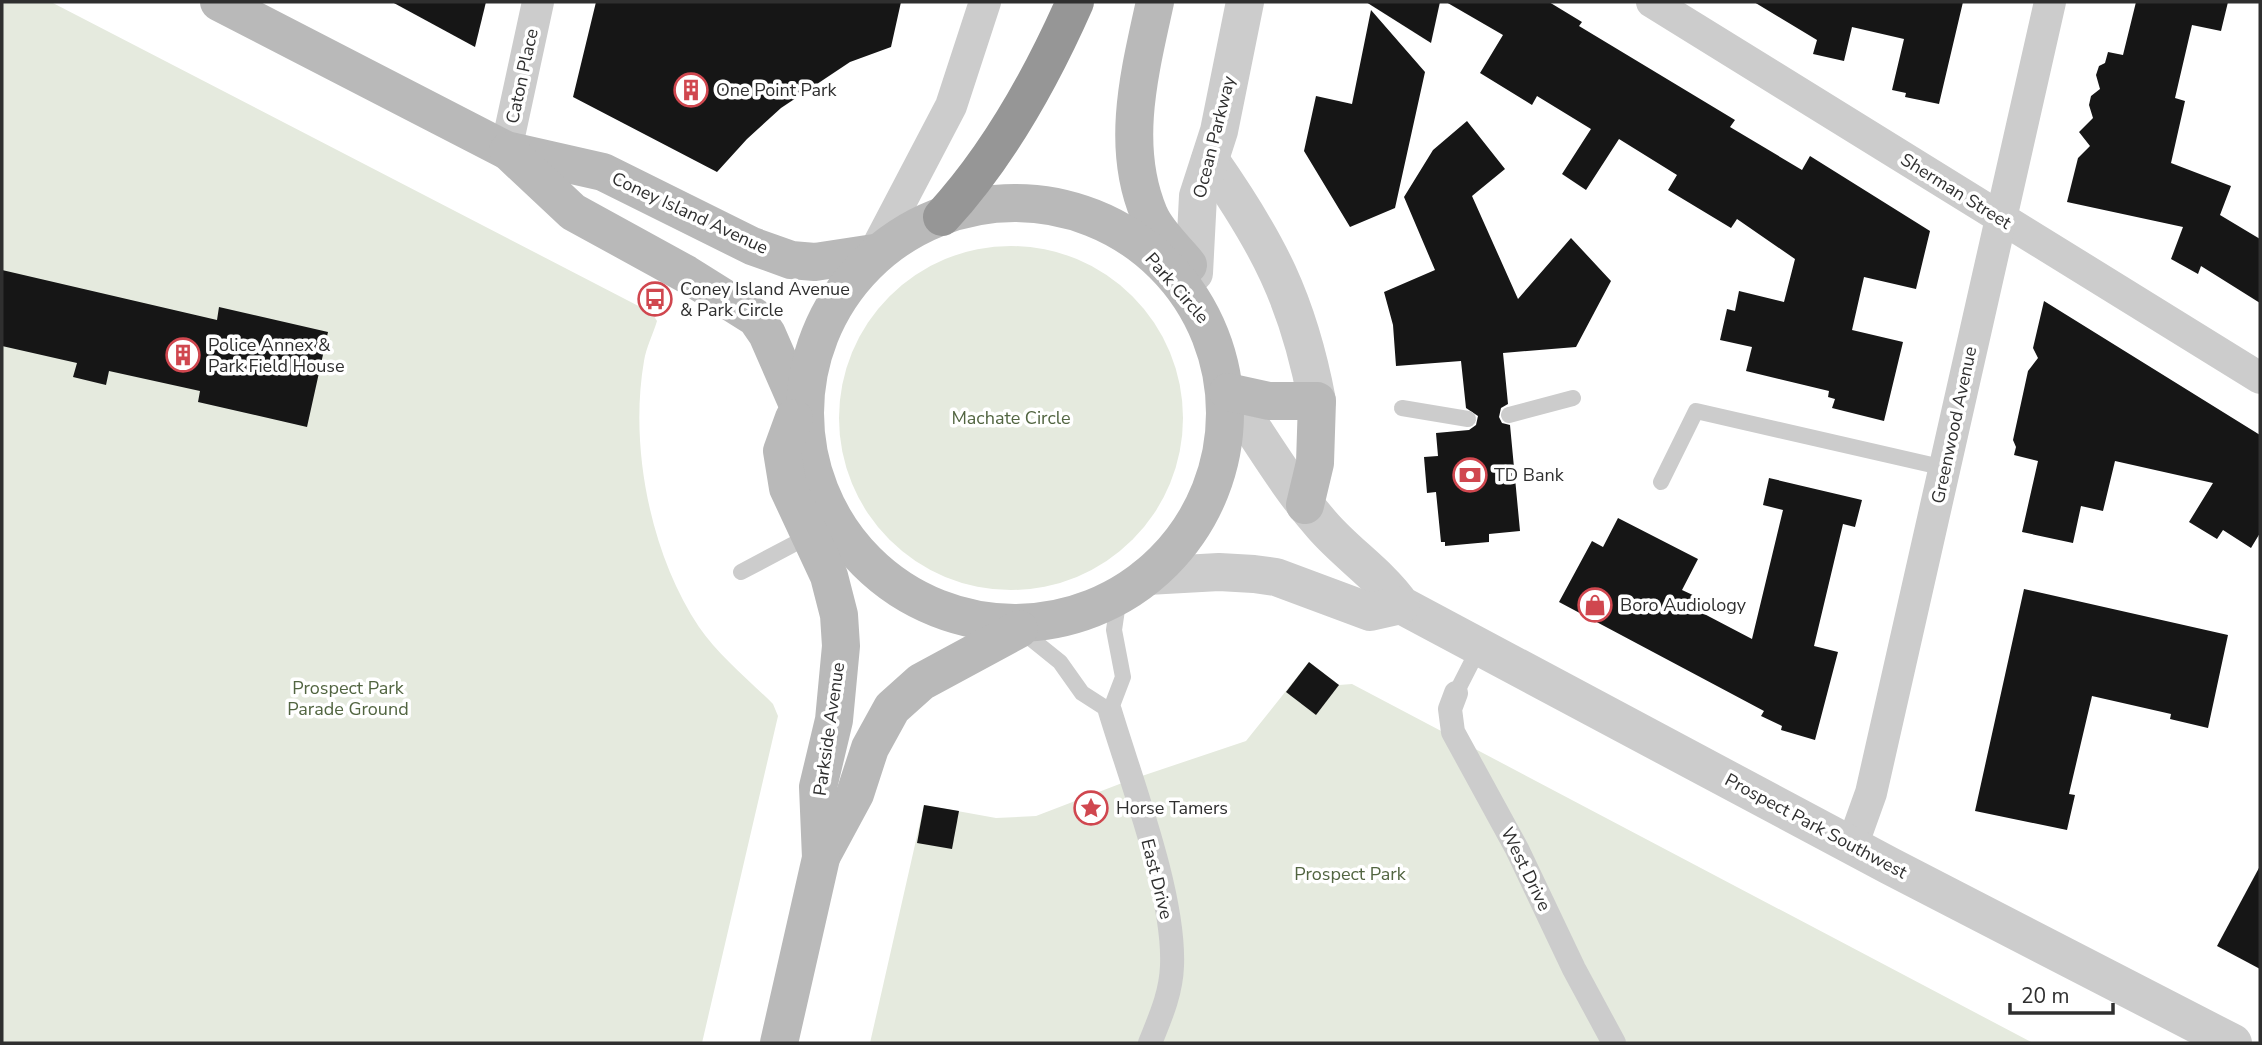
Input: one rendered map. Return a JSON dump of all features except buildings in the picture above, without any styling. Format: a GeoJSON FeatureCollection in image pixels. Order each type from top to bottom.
{"type":"FeatureCollection","features":[{"type":"Feature","properties":{"kind":"highway"},"geometry":{"type":"LineString","coordinates":[[942,217],[975,181],[990,159],[1019,111],[1075,2]]}},
{"type":"Feature","properties":{"kind":"main road","name":"Coney Island Avenue"},"geometry":{"type":"LineString","coordinates":[[219,2],[506,150],[603,172],[730,236],[791,260],[815,262],[874,253]]}},
{"type":"Feature","properties":{"kind":"main road"},"geometry":{"type":"LineString","coordinates":[[1156,2],[1132,129],[1133,158],[1149,216],[1194,273],[1209,323]]}},
{"type":"Feature","properties":{"kind":"main road","name":"Coney Island Avenue"},"geometry":{"type":"LineString","coordinates":[[506,150],[573,212],[726,297],[756,318],[767,334],[799,405]]}},
{"type":"Feature","properties":{"kind":"main road","name":"Park Circle"},"geometry":{"type":"LineString","coordinates":[[999,206],[1025,206],[1055,208],[1091,218],[1125,235],[1152,256],[1209,323],[1217,343],[1228,392],[1220,450],[1205,499],[1172,553],[1133,586],[1088,611],[1019,629],[961,617],[930,605],[870,559],[843,528],[803,444],[799,405],[815,348],[848,282],[874,253],[895,239],[942,217],[999,206]]}},
{"type":"Feature","properties":{"kind":"main road"},"geometry":{"type":"LineString","coordinates":[[1228,392],[1269,401],[1317,401],[1315,463],[1305,505]]}},
{"type":"Feature","properties":{"kind":"main road","name":"Parkside Avenue"},"geometry":{"type":"LineString","coordinates":[[799,405],[782,451],[788,488],[811,535],[832,589],[839,615],[841,646],[834,719],[818,787],[821,858]]}},
{"type":"Feature","properties":{"kind":"main road","name":"Parkside Avenue"},"geometry":{"type":"LineString","coordinates":[[779,1043],[821,858],[855,793],[870,748],[891,708],[921,682],[1019,629]]}},
{"type":"Feature","properties":{"kind":"street","name":"Caton Place"},"geometry":{"type":"LineString","coordinates":[[506,150],[538,2]]}},
{"type":"Feature","properties":{"kind":"street"},"geometry":{"type":"LineString","coordinates":[[874,253],[951,106],[985,2]]}},
{"type":"Feature","properties":{"kind":"street","name":"Ocean Parkway"},"geometry":{"type":"LineString","coordinates":[[1194,273],[1198,197],[1210,160],[1245,2]]}},
{"type":"Feature","properties":{"kind":"street","name":"Sherman Street"},"geometry":{"type":"LineString","coordinates":[[1652,2],[2260,378]]}},
{"type":"Feature","properties":{"kind":"street","name":"Greenwood Avenue"},"geometry":{"type":"LineString","coordinates":[[1852,846],[1871,793],[2050,2]]}},
{"type":"Feature","properties":{"kind":"street"},"geometry":{"type":"LineString","coordinates":[[1210,160],[1254,226],[1290,297],[1307,345],[1317,401]]}},
{"type":"Feature","properties":{"kind":"street","name":"Prospect Park Southwest"},"geometry":{"type":"LineString","coordinates":[[1228,392],[1305,505],[1339,545],[1385,583],[1402,605],[1852,846],[2233,1043]]}},
{"type":"Feature","properties":{"kind":"street"},"geometry":{"type":"LineString","coordinates":[[1133,586],[1219,572],[1254,573],[1276,577],[1370,612],[1402,605]]}},
{"type":"Feature","properties":{"kind":"street","name":"West Drive"},"geometry":{"type":"LineString","coordinates":[[1455,693],[1450,709],[1453,732],[1517,849],[1574,969],[1614,1043]]}},
{"type":"Feature","properties":{"kind":"street","name":"East Drive"},"geometry":{"type":"LineString","coordinates":[[1110,711],[1167,915],[1172,965],[1164,1009],[1150,1043]]}},
{"type":"Feature","properties":{"kind":"street","name":"East Drive"},"geometry":{"type":"LineString","coordinates":[[1164,1009],[1168,1043]]}},
{"type":"Feature","properties":{"kind":"lane"},"geometry":{"type":"LineString","coordinates":[[1509,415],[1573,398]]}},
{"type":"Feature","properties":{"kind":"lane"},"geometry":{"type":"LineString","coordinates":[[1402,408],[1468,419]]}},
{"type":"Feature","properties":{"kind":"lane"},"geometry":{"type":"LineString","coordinates":[[1661,482],[1696,411],[1945,468]]}},
{"type":"Feature","properties":{"kind":"lane"},"geometry":{"type":"LineString","coordinates":[[741,572],[811,535]]}},
{"type":"Feature","properties":{"kind":"lane"},"geometry":{"type":"LineString","coordinates":[[1019,629],[1060,662],[1082,693],[1110,711],[1123,677],[1114,630],[1133,586]]}},
{"type":"Feature","properties":{"kind":"lane"},"geometry":{"type":"LineString","coordinates":[[1455,693],[1479,648]]}},
{"type":"Feature","properties":{"kind":"green space","name":"Prospect Park Parade Ground"},"geometry":{"type":"Polygon","coordinates":[[[2,2],[51,2],[652,313],[657,321],[644,361],[640,429],[642,464],[657,534],[682,598],[699,627],[724,657],[773,704],[778,716],[702,1043],[2,1043],[2,2]]]}},
{"type":"Feature","properties":{"kind":"green space","name":"Machate Circle"},"geometry":{"type":"Polygon","coordinates":[[[1011,246],[1044,250],[1077,259],[1120,285],[1144,309],[1170,352],[1179,385],[1183,418],[1179,451],[1170,484],[1144,527],[1120,551],[1077,577],[1044,586],[1011,590],[978,586],[945,577],[902,551],[878,527],[852,484],[843,451],[839,418],[843,385],[852,352],[878,309],[902,285],[945,259],[978,250],[1011,246]]]}},
{"type":"Feature","properties":{"kind":"green space","name":"Prospect Park"},"geometry":{"type":"Polygon","coordinates":[[[1309,662],[1339,685],[1352,684],[2033,1043],[870,1043],[924,805],[996,818],[1036,816],[1130,780],[1246,741],[1309,662]]]}},
{"type":"Feature","properties":{"kind":"place","name":"One Point Park"},"geometry":{"type":"Point","coordinates":[691,90]}},
{"type":"Feature","properties":{"kind":"place","name":"Coney Island Avenue & Park Circle"},"geometry":{"type":"Point","coordinates":[655,299]}},
{"type":"Feature","properties":{"kind":"place","name":"Police Annex & Park Field House"},"geometry":{"type":"Point","coordinates":[183,355]}},
{"type":"Feature","properties":{"kind":"place","name":"TD Bank"},"geometry":{"type":"Point","coordinates":[1470,475]}},
{"type":"Feature","properties":{"kind":"place","name":"Boro Audiology"},"geometry":{"type":"Point","coordinates":[1595,605]}},
{"type":"Feature","properties":{"kind":"place","name":"Horse Tamers"},"geometry":{"type":"Point","coordinates":[1091,808]}}]}
